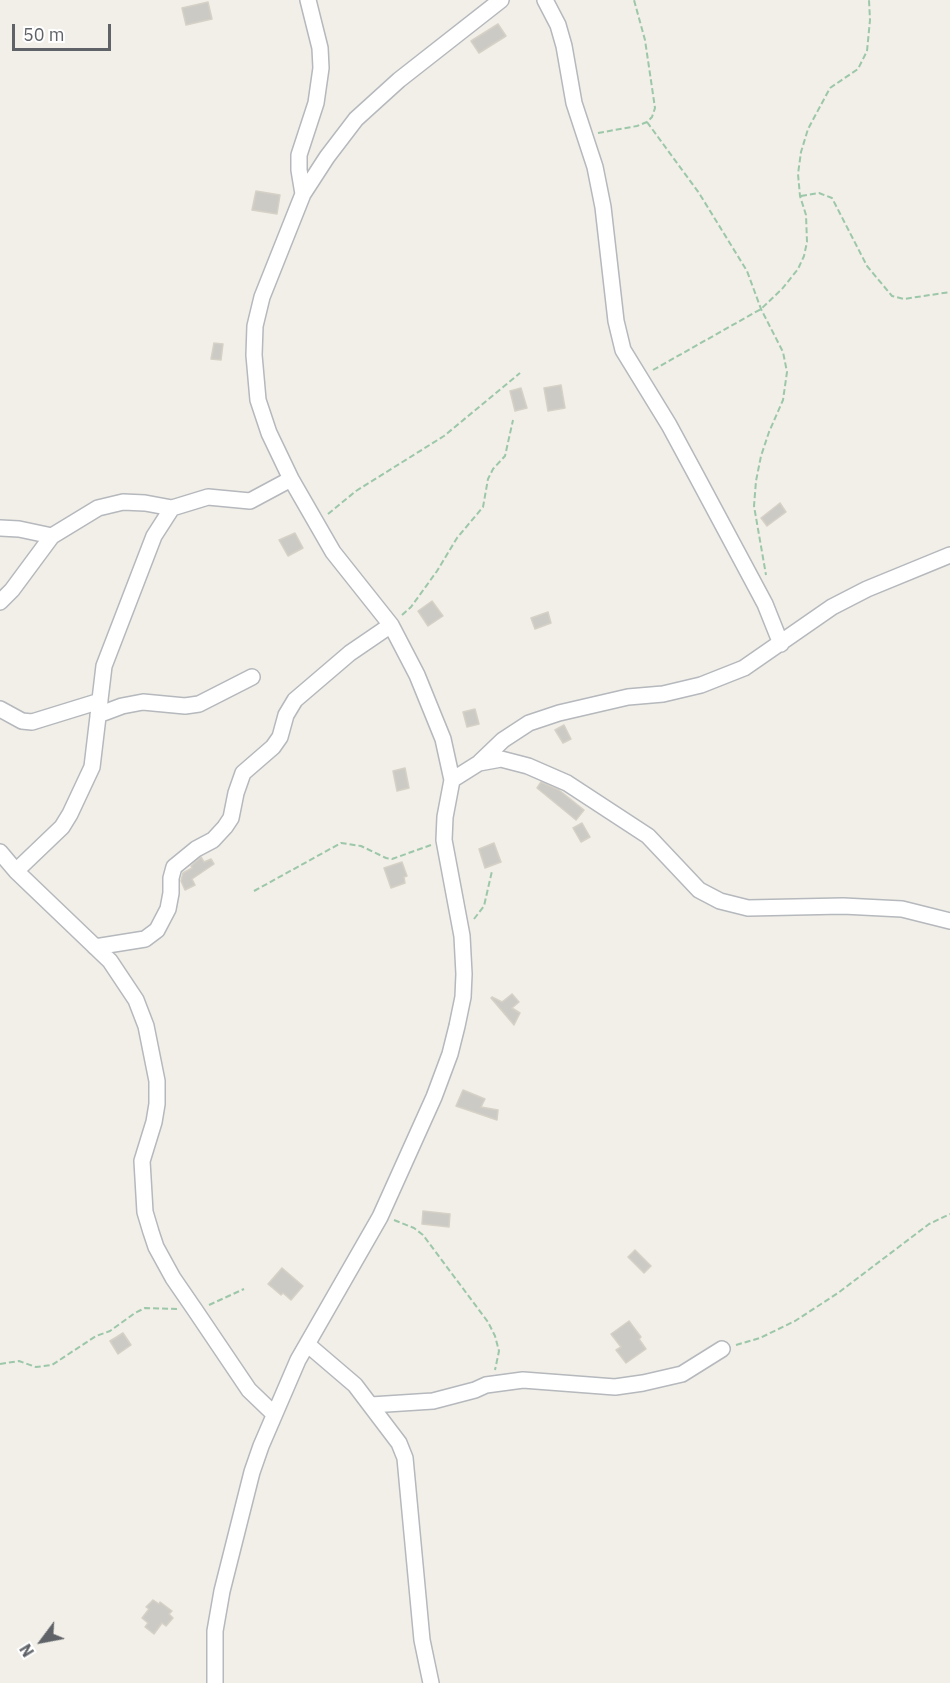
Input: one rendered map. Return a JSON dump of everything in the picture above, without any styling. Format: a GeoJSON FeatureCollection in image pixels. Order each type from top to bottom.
{"type":"FeatureCollection","features":[{"type":"Feature","properties":{"kind":"street"},"geometry":{"type":"LineString","coordinates":[[303,194],[299,155],[316,103],[321,68],[320,48],[308,0]]}},
{"type":"Feature","properties":{"kind":"street"},"geometry":{"type":"LineString","coordinates":[[215,1683],[215,1631],[222,1591],[252,1472],[274,1414],[307,1344],[380,1217],[420,1129],[450,1054],[463,997],[462,936],[444,840],[445,817],[452,780],[443,740],[417,675],[391,625],[345,570],[291,479],[269,433],[258,400],[254,355],[255,326],[262,297],[303,194],[327,157],[356,119],[399,80],[501,0]]}},
{"type":"Feature","properties":{"kind":"street"},"geometry":{"type":"LineString","coordinates":[[545,0],[558,25],[574,103],[595,167],[603,207],[616,321],[623,350],[691,465],[765,604],[781,644]]}},
{"type":"Feature","properties":{"kind":"street"},"geometry":{"type":"LineString","coordinates":[[0,602],[12,590],[52,536],[98,508],[108,504],[145,503],[172,508],[208,497],[250,501],[291,479]]}},
{"type":"Feature","properties":{"kind":"street"},"geometry":{"type":"LineString","coordinates":[[16,871],[52,837],[70,814],[92,767],[104,666],[154,536],[172,508]]}},
{"type":"Feature","properties":{"kind":"street"},"geometry":{"type":"LineString","coordinates":[[0,528],[19,529],[52,536]]}},
{"type":"Feature","properties":{"kind":"street"},"geometry":{"type":"LineString","coordinates":[[452,780],[479,763],[503,740],[529,723],[559,713],[628,697],[663,694],[701,685],[744,668],[832,607],[867,589],[950,555]]}},
{"type":"Feature","properties":{"kind":"street"},"geometry":{"type":"LineString","coordinates":[[95,947],[145,939],[157,930],[168,909],[174,867],[196,849],[213,840],[225,827],[231,818],[243,772],[273,747],[280,737],[286,715],[295,700],[351,653],[391,625]]}},
{"type":"Feature","properties":{"kind":"street"},"geometry":{"type":"LineString","coordinates":[[0,709],[22,721],[32,722],[99,708],[143,702],[185,706],[199,704],[252,678]]}},
{"type":"Feature","properties":{"kind":"street"},"geometry":{"type":"LineString","coordinates":[[479,763],[501,759],[514,761],[567,783],[648,836],[699,890],[720,901],[748,908],[843,906],[902,909],[950,921]]}},
{"type":"Feature","properties":{"kind":"street"},"geometry":{"type":"LineString","coordinates":[[0,852],[16,871],[110,961],[136,1000],[146,1026],[157,1081],[154,1122],[142,1161],[146,1212],[156,1247],[249,1390],[274,1414]]}},
{"type":"Feature","properties":{"kind":"street"},"geometry":{"type":"LineString","coordinates":[[307,1344],[355,1385],[399,1443],[405,1458],[422,1640],[431,1683]]}},
{"type":"Feature","properties":{"kind":"street"},"geometry":{"type":"LineString","coordinates":[[371,1405],[433,1401],[486,1385],[524,1380],[624,1386],[682,1374],[722,1349]]}},
{"type":"Feature","properties":{"kind":"path"},"geometry":{"type":"LineString","coordinates":[[585,136],[647,122],[652,117],[655,108],[645,40],[634,0]]}},
{"type":"Feature","properties":{"kind":"path"},"geometry":{"type":"LineString","coordinates":[[639,377],[761,309],[788,283],[798,269],[807,242],[806,215],[800,196],[798,174],[801,152],[808,129],[830,88],[858,69],[867,51],[870,20],[868,0]]}},
{"type":"Feature","properties":{"kind":"path"},"geometry":{"type":"LineString","coordinates":[[647,122],[699,193],[747,271],[761,309],[783,352],[787,372],[783,400],[761,456],[754,506],[766,581]]}},
{"type":"Feature","properties":{"kind":"path"},"geometry":{"type":"LineString","coordinates":[[800,196],[819,192],[832,198],[867,266],[892,296],[903,299],[950,292]]}},
{"type":"Feature","properties":{"kind":"path"},"geometry":{"type":"LineString","coordinates":[[316,523],[356,491],[444,436],[520,373]]}},
{"type":"Feature","properties":{"kind":"path"},"geometry":{"type":"LineString","coordinates":[[391,625],[411,607],[457,538],[483,507],[488,479],[493,469],[505,456],[513,420]]}},
{"type":"Feature","properties":{"kind":"path"},"geometry":{"type":"LineString","coordinates":[[254,891],[340,843],[361,846],[392,859],[444,840]]}},
{"type":"Feature","properties":{"kind":"path"},"geometry":{"type":"LineString","coordinates":[[462,936],[484,906],[492,871]]}},
{"type":"Feature","properties":{"kind":"path"},"geometry":{"type":"LineString","coordinates":[[722,1349],[760,1338],[795,1321],[838,1293],[929,1224],[950,1214]]}},
{"type":"Feature","properties":{"kind":"path"},"geometry":{"type":"LineString","coordinates":[[380,1217],[399,1221],[423,1235],[488,1322],[499,1351],[496,1368],[486,1385]]}},
{"type":"Feature","properties":{"kind":"path"},"geometry":{"type":"LineString","coordinates":[[0,1364],[19,1361],[36,1367],[52,1365],[72,1350],[110,1331],[145,1308],[195,1310],[244,1289]]}},
{"type":"Feature","properties":{"kind":"building"},"geometry":{"type":"Polygon","coordinates":[[[208,2],[212,19],[186,25],[182,8],[208,2]]]}},
{"type":"Feature","properties":{"kind":"building"},"geometry":{"type":"Polygon","coordinates":[[[498,24],[506,36],[479,53],[471,41],[498,24]]]}},
{"type":"Feature","properties":{"kind":"building"},"geometry":{"type":"Polygon","coordinates":[[[256,191],[280,195],[277,214],[252,210],[256,191]]]}},
{"type":"Feature","properties":{"kind":"building"},"geometry":{"type":"Polygon","coordinates":[[[214,343],[223,344],[221,360],[211,359],[214,343]]]}},
{"type":"Feature","properties":{"kind":"building"},"geometry":{"type":"Polygon","coordinates":[[[561,385],[565,408],[548,411],[544,388],[561,385]]]}},
{"type":"Feature","properties":{"kind":"building"},"geometry":{"type":"Polygon","coordinates":[[[521,388],[527,408],[515,411],[510,391],[521,388]]]}},
{"type":"Feature","properties":{"kind":"building"},"geometry":{"type":"Polygon","coordinates":[[[780,503],[786,512],[767,526],[761,518],[780,503]]]}},
{"type":"Feature","properties":{"kind":"building"},"geometry":{"type":"Polygon","coordinates":[[[295,533],[303,548],[288,556],[279,540],[295,533]]]}},
{"type":"Feature","properties":{"kind":"building"},"geometry":{"type":"Polygon","coordinates":[[[432,601],[443,616],[428,626],[418,611],[432,601]]]}},
{"type":"Feature","properties":{"kind":"building"},"geometry":{"type":"Polygon","coordinates":[[[548,612],[551,623],[535,629],[531,618],[548,612]]]}},
{"type":"Feature","properties":{"kind":"building"},"geometry":{"type":"Polygon","coordinates":[[[475,709],[479,724],[467,727],[463,712],[475,709]]]}},
{"type":"Feature","properties":{"kind":"building"},"geometry":{"type":"Polygon","coordinates":[[[564,725],[571,739],[563,743],[555,730],[564,725]]]}},
{"type":"Feature","properties":{"kind":"building"},"geometry":{"type":"Polygon","coordinates":[[[405,768],[409,788],[397,791],[393,771],[405,768]]]}},
{"type":"Feature","properties":{"kind":"building"},"geometry":{"type":"Polygon","coordinates":[[[541,782],[559,790],[584,810],[576,820],[537,788],[541,782]]]}},
{"type":"Feature","properties":{"kind":"building"},"geometry":{"type":"Polygon","coordinates":[[[582,823],[590,837],[581,842],[573,828],[582,823]]]}},
{"type":"Feature","properties":{"kind":"building"},"geometry":{"type":"Polygon","coordinates":[[[494,843],[501,862],[485,868],[479,849],[494,843]]]}},
{"type":"Feature","properties":{"kind":"building"},"geometry":{"type":"Polygon","coordinates":[[[201,857],[204,862],[211,859],[214,864],[192,879],[195,885],[185,890],[181,881],[183,873],[192,868],[191,866],[201,857]]]}},
{"type":"Feature","properties":{"kind":"building"},"geometry":{"type":"Polygon","coordinates":[[[402,862],[407,876],[404,877],[405,883],[391,888],[384,868],[402,862]]]}},
{"type":"Feature","properties":{"kind":"building"},"geometry":{"type":"Polygon","coordinates":[[[512,994],[519,1002],[512,1008],[520,1013],[514,1025],[491,998],[502,1002],[512,994]]]}},
{"type":"Feature","properties":{"kind":"building"},"geometry":{"type":"Polygon","coordinates":[[[463,1090],[485,1099],[481,1107],[498,1110],[497,1120],[456,1106],[463,1090]]]}},
{"type":"Feature","properties":{"kind":"building"},"geometry":{"type":"Polygon","coordinates":[[[423,1211],[450,1214],[449,1227],[422,1224],[423,1211]]]}},
{"type":"Feature","properties":{"kind":"building"},"geometry":{"type":"Polygon","coordinates":[[[635,1250],[651,1266],[644,1273],[628,1257],[635,1250]]]}},
{"type":"Feature","properties":{"kind":"building"},"geometry":{"type":"Polygon","coordinates":[[[282,1268],[303,1286],[291,1300],[268,1284],[282,1268]]]}},
{"type":"Feature","properties":{"kind":"building"},"geometry":{"type":"Polygon","coordinates":[[[629,1321],[641,1337],[639,1339],[646,1349],[626,1363],[616,1350],[621,1347],[611,1334],[629,1321]]]}},
{"type":"Feature","properties":{"kind":"building"},"geometry":{"type":"Polygon","coordinates":[[[123,1333],[131,1345],[118,1354],[110,1341],[123,1333]]]}},
{"type":"Feature","properties":{"kind":"building"},"geometry":{"type":"Polygon","coordinates":[[[153,1600],[172,1611],[169,1614],[173,1618],[166,1626],[162,1623],[154,1634],[145,1627],[148,1623],[142,1618],[149,1609],[146,1607],[153,1600]]]}}]}
